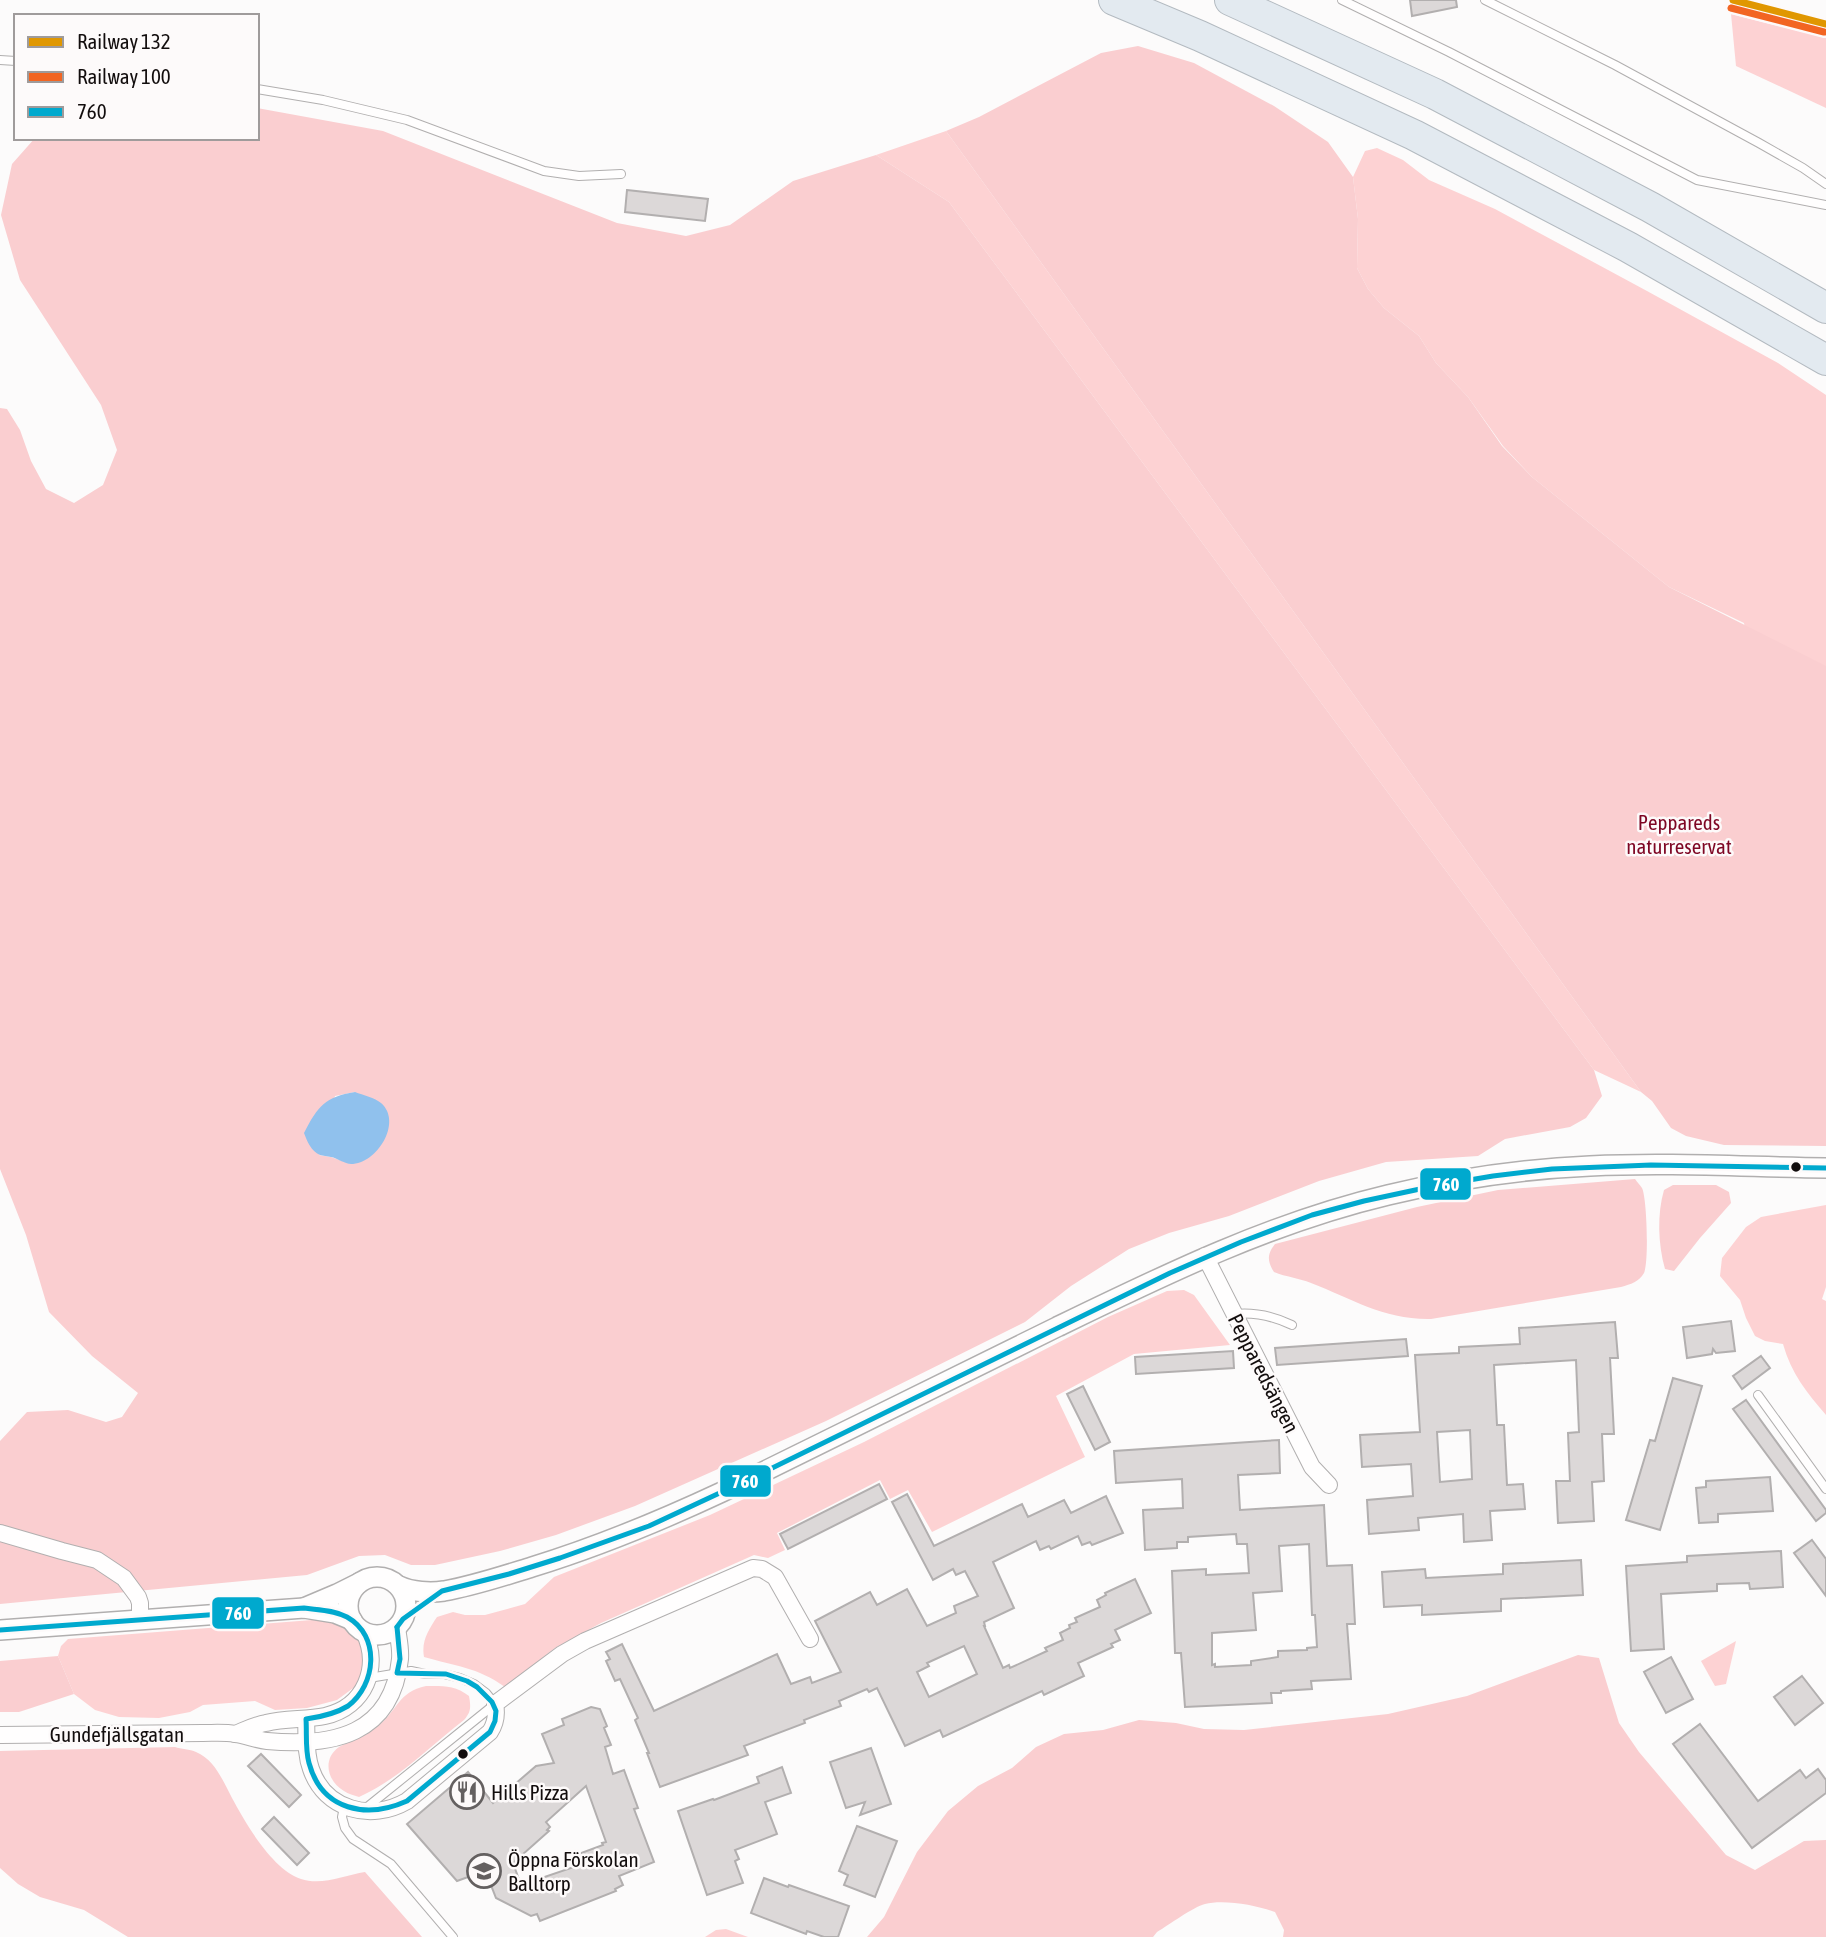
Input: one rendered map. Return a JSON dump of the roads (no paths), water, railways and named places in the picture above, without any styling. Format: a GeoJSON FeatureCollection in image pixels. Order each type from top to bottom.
{"type":"FeatureCollection","features":[{"type":"Feature","properties":{"kind":"highway"},"geometry":{"type":"LineString","coordinates":[[1114,0],[1200,36],[1414,135],[1628,247],[1826,360]]}},
{"type":"Feature","properties":{"kind":"highway"},"geometry":{"type":"LineString","coordinates":[[1230,0],[1435,94],[1650,207],[1826,308]]}},
{"type":"Feature","properties":{"kind":"street"},"geometry":{"type":"LineString","coordinates":[[304,1608],[369,1578],[387,1578],[412,1591],[442,1591],[560,1558],[649,1526],[1205,1256],[1338,1207],[1392,1194],[1503,1174],[1592,1166],[1826,1168]]}},
{"type":"Feature","properties":{"kind":"street","name":"Pepparedsängen"},"geometry":{"type":"LineString","coordinates":[[1205,1256],[1312,1467],[1329,1485]]}},
{"type":"Feature","properties":{"kind":"street"},"geometry":{"type":"LineString","coordinates":[[0,1533],[97,1560],[124,1578],[138,1597],[140,1620]]}},
{"type":"Feature","properties":{"kind":"street"},"geometry":{"type":"LineString","coordinates":[[306,1719],[307,1755],[317,1784],[326,1795],[344,1807],[361,1812],[374,1812],[395,1808],[413,1796],[490,1732],[496,1719],[495,1704],[562,1654],[585,1641],[753,1568],[762,1569],[775,1577],[810,1639]]}},
{"type":"Feature","properties":{"kind":"street"},"geometry":{"type":"LineString","coordinates":[[360,1582],[354,1589],[348,1606],[370,1643],[372,1667],[369,1678]]}},
{"type":"Feature","properties":{"kind":"street"},"geometry":{"type":"LineString","coordinates":[[399,1586],[406,1602],[406,1611],[400,1623]]}},
{"type":"Feature","properties":{"kind":"street"},"geometry":{"type":"LineString","coordinates":[[0,1630],[304,1608],[335,1613],[358,1626],[382,1634],[442,1591]]}},
{"type":"Feature","properties":{"kind":"street","name":"Gundefjällsgatan"},"geometry":{"type":"LineString","coordinates":[[0,1735],[235,1734],[266,1741],[338,1738],[359,1730],[374,1719],[388,1699],[400,1658],[400,1623]]}},
{"type":"Feature","properties":{"kind":"street","name":"Gundefjällsgatan"},"geometry":{"type":"LineString","coordinates":[[235,1734],[266,1723],[328,1716],[341,1711],[362,1692],[369,1678]]}},
{"type":"Feature","properties":{"kind":"lane"},"geometry":{"type":"LineString","coordinates":[[1342,0],[1697,180],[1826,205]]}},
{"type":"Feature","properties":{"kind":"lane"},"geometry":{"type":"LineString","coordinates":[[1485,0],[1615,65],[1770,149],[1826,184]]}},
{"type":"Feature","properties":{"kind":"lane"},"geometry":{"type":"LineString","coordinates":[[259,89],[323,100],[407,120],[544,171],[579,176],[621,174]]}},
{"type":"Feature","properties":{"kind":"lane"},"geometry":{"type":"LineString","coordinates":[[1235,1314],[1264,1315],[1292,1325]]}},
{"type":"Feature","properties":{"kind":"lane"},"geometry":{"type":"LineString","coordinates":[[1758,1395],[1826,1489]]}},
{"type":"Feature","properties":{"kind":"lane"},"geometry":{"type":"LineString","coordinates":[[369,1678],[411,1671],[444,1674],[474,1684],[495,1704]]}},
{"type":"Feature","properties":{"kind":"lane"},"geometry":{"type":"LineString","coordinates":[[344,1807],[342,1817],[345,1828],[353,1839],[391,1864],[453,1937]]}},
{"type":"Feature","properties":{"kind":"water"},"geometry":{"type":"Polygon","coordinates":[[[355,1092],[381,1103],[387,1111],[389,1121],[388,1131],[378,1150],[361,1162],[351,1164],[317,1153],[304,1133],[318,1109],[324,1104],[336,1097],[355,1092]]]}},
{"type":"Feature","properties":{"kind":"rail line","name":"132"},"geometry":{"type":"LineString","coordinates":[[1733,0],[1826,24]]}},
{"type":"Feature","properties":{"kind":"rail line","name":"100"},"geometry":{"type":"LineString","coordinates":[[1731,8],[1824,32]]}},
{"type":"Feature","properties":{"kind":"place","name":"Hills Pizza"},"geometry":{"type":"Point","coordinates":[467,1792]}},
{"type":"Feature","properties":{"kind":"place","name":"Öppna Förskolan Balltorp"},"geometry":{"type":"Point","coordinates":[484,1871]}},
{"type":"Feature","properties":{"kind":"park label","name":"Peppareds naturreservat"},"geometry":{"type":"Point","coordinates":[1679,834]}}]}
